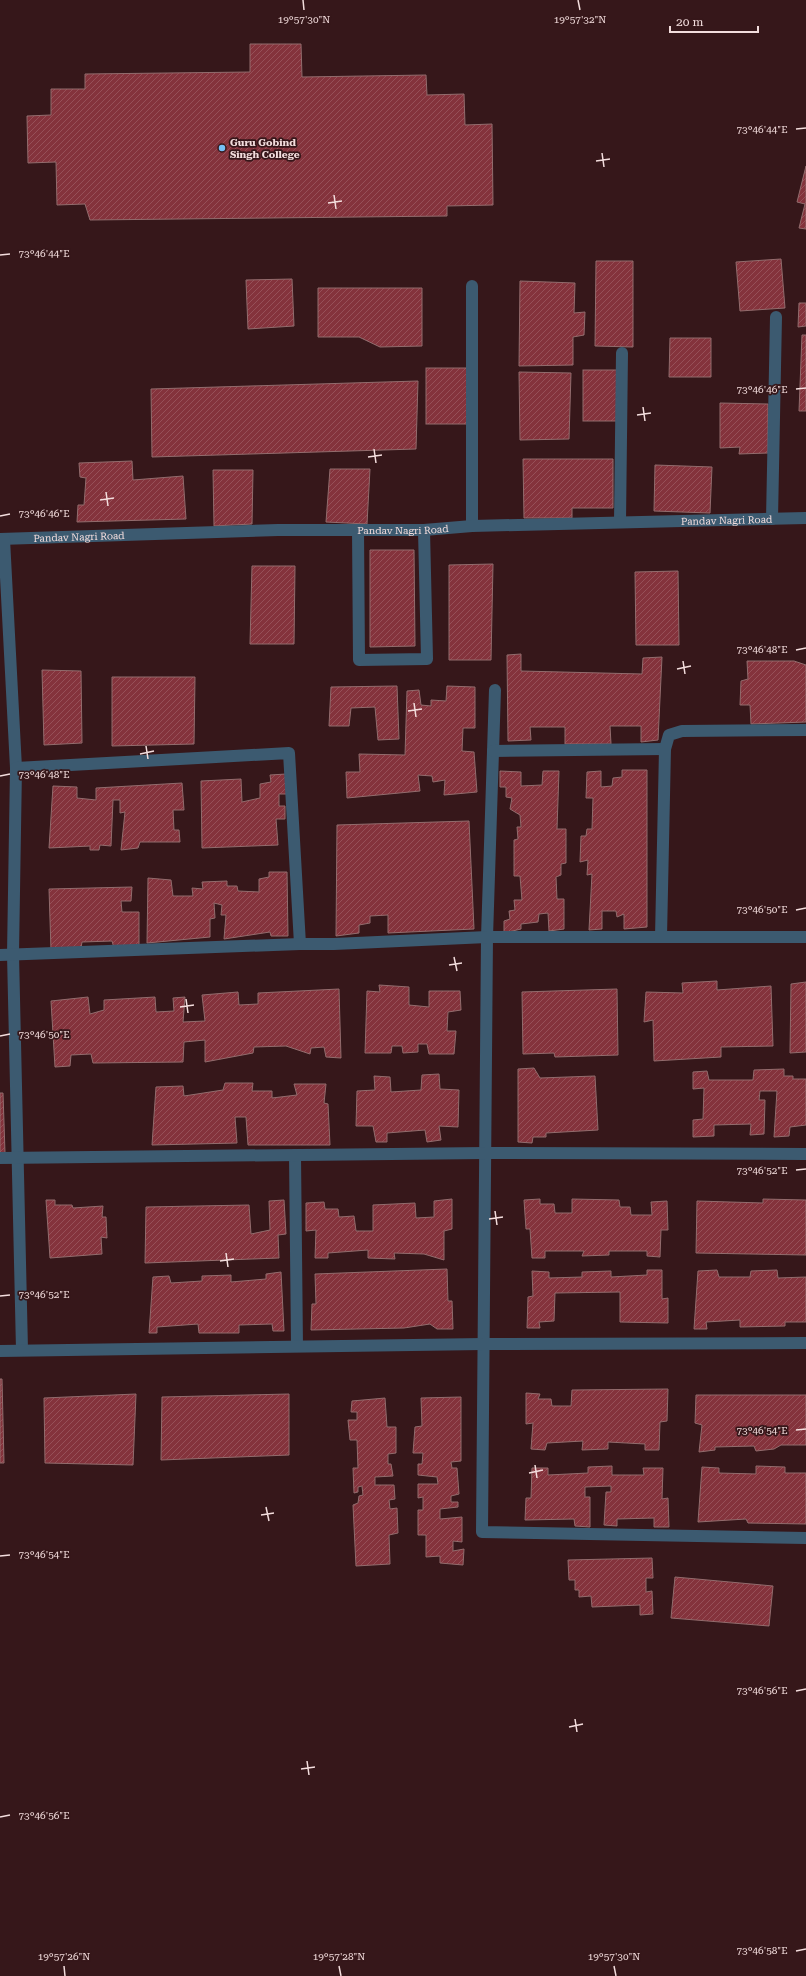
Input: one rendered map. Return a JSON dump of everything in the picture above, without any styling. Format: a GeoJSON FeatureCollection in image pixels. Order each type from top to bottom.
{"type":"FeatureCollection","features":[{"type":"Feature","properties":{"kind":"street"},"geometry":{"type":"LineString","coordinates":[[472,286],[472,526]]}},
{"type":"Feature","properties":{"kind":"street"},"geometry":{"type":"LineString","coordinates":[[772,519],[776,318]]}},
{"type":"Feature","properties":{"kind":"street"},"geometry":{"type":"LineString","coordinates":[[620,522],[622,353]]}},
{"type":"Feature","properties":{"kind":"street","name":"Pandav Nagri Road"},"geometry":{"type":"LineString","coordinates":[[2,539],[270,531],[424,530],[472,526],[806,518]]}},
{"type":"Feature","properties":{"kind":"street"},"geometry":{"type":"LineString","coordinates":[[358,530],[359,660],[427,659],[424,530]]}},
{"type":"Feature","properties":{"kind":"street"},"geometry":{"type":"LineString","coordinates":[[2,539],[16,768],[14,954],[22,1350]]}},
{"type":"Feature","properties":{"kind":"street"},"geometry":{"type":"LineString","coordinates":[[495,690],[487,937],[482,1532],[806,1538]]}},
{"type":"Feature","properties":{"kind":"street"},"geometry":{"type":"LineString","coordinates":[[661,937],[665,749],[669,735],[682,731],[806,730]]}},
{"type":"Feature","properties":{"kind":"street"},"geometry":{"type":"LineString","coordinates":[[493,751],[665,749]]}},
{"type":"Feature","properties":{"kind":"street"},"geometry":{"type":"LineString","coordinates":[[16,768],[289,753],[300,944]]}},
{"type":"Feature","properties":{"kind":"street"},"geometry":{"type":"LineString","coordinates":[[0,955],[334,944],[487,937],[806,937]]}},
{"type":"Feature","properties":{"kind":"street"},"geometry":{"type":"LineString","coordinates":[[0,1158],[485,1153],[806,1154]]}},
{"type":"Feature","properties":{"kind":"street"},"geometry":{"type":"LineString","coordinates":[[295,1155],[297,1346]]}},
{"type":"Feature","properties":{"kind":"street"},"geometry":{"type":"LineString","coordinates":[[0,1351],[483,1344],[806,1343]]}},
{"type":"Feature","properties":{"kind":"building"},"geometry":{"type":"Polygon","coordinates":[[[250,44],[301,44],[302,77],[426,75],[427,95],[464,94],[465,125],[492,124],[493,205],[447,206],[447,216],[90,220],[85,204],[57,205],[56,162],[28,163],[27,116],[51,115],[51,89],[85,89],[85,74],[250,72],[250,44]]]}},
{"type":"Feature","properties":{"kind":"building"},"geometry":{"type":"Polygon","coordinates":[[[806,166],[806,229],[799,228],[805,204],[797,202],[806,166]]]}},
{"type":"Feature","properties":{"kind":"building"},"geometry":{"type":"Polygon","coordinates":[[[781,259],[785,308],[740,311],[736,262],[781,259]]]}},
{"type":"Feature","properties":{"kind":"building"},"geometry":{"type":"Polygon","coordinates":[[[596,261],[633,261],[633,347],[595,346],[596,261]]]}},
{"type":"Feature","properties":{"kind":"building"},"geometry":{"type":"Polygon","coordinates":[[[292,279],[294,326],[248,329],[246,280],[292,279]]]}},
{"type":"Feature","properties":{"kind":"building"},"geometry":{"type":"Polygon","coordinates":[[[520,281],[575,283],[574,313],[585,312],[584,335],[573,337],[573,365],[519,366],[520,281]]]}},
{"type":"Feature","properties":{"kind":"building"},"geometry":{"type":"Polygon","coordinates":[[[318,288],[422,288],[422,346],[380,347],[359,337],[318,337],[318,288]]]}},
{"type":"Feature","properties":{"kind":"building"},"geometry":{"type":"Polygon","coordinates":[[[799,303],[806,303],[806,326],[798,327],[799,303]]]}},
{"type":"Feature","properties":{"kind":"building"},"geometry":{"type":"Polygon","coordinates":[[[802,335],[806,335],[806,411],[799,411],[802,335]]]}},
{"type":"Feature","properties":{"kind":"building"},"geometry":{"type":"Polygon","coordinates":[[[670,338],[711,338],[711,377],[669,377],[670,338]]]}},
{"type":"Feature","properties":{"kind":"building"},"geometry":{"type":"Polygon","coordinates":[[[426,368],[467,368],[467,424],[426,424],[426,368]]]}},
{"type":"Feature","properties":{"kind":"building"},"geometry":{"type":"Polygon","coordinates":[[[583,370],[617,370],[617,421],[583,421],[583,370]]]}},
{"type":"Feature","properties":{"kind":"building"},"geometry":{"type":"Polygon","coordinates":[[[519,372],[571,373],[569,439],[520,440],[519,372]]]}},
{"type":"Feature","properties":{"kind":"building"},"geometry":{"type":"Polygon","coordinates":[[[418,381],[416,449],[152,457],[151,389],[418,381]]]}},
{"type":"Feature","properties":{"kind":"building"},"geometry":{"type":"Polygon","coordinates":[[[720,403],[768,404],[768,453],[739,454],[740,447],[720,448],[720,403]]]}},
{"type":"Feature","properties":{"kind":"building"},"geometry":{"type":"Polygon","coordinates":[[[523,459],[613,459],[613,508],[572,508],[572,518],[524,518],[523,459]]]}},
{"type":"Feature","properties":{"kind":"building"},"geometry":{"type":"Polygon","coordinates":[[[132,461],[133,480],[183,476],[186,519],[77,522],[78,505],[84,505],[86,478],[80,477],[79,463],[132,461]]]}},
{"type":"Feature","properties":{"kind":"building"},"geometry":{"type":"Polygon","coordinates":[[[655,465],[712,467],[710,513],[654,511],[655,465]]]}},
{"type":"Feature","properties":{"kind":"building"},"geometry":{"type":"Polygon","coordinates":[[[330,469],[370,469],[367,524],[326,522],[330,469]]]}},
{"type":"Feature","properties":{"kind":"building"},"geometry":{"type":"Polygon","coordinates":[[[213,470],[253,470],[252,524],[214,526],[213,470]]]}},
{"type":"Feature","properties":{"kind":"building"},"geometry":{"type":"Polygon","coordinates":[[[370,550],[414,550],[415,646],[370,647],[370,550]]]}},
{"type":"Feature","properties":{"kind":"building"},"geometry":{"type":"Polygon","coordinates":[[[493,564],[491,660],[449,660],[449,565],[493,564]]]}},
{"type":"Feature","properties":{"kind":"building"},"geometry":{"type":"Polygon","coordinates":[[[252,566],[295,566],[294,644],[250,644],[252,566]]]}},
{"type":"Feature","properties":{"kind":"building"},"geometry":{"type":"Polygon","coordinates":[[[678,571],[679,645],[636,645],[635,572],[678,571]]]}},
{"type":"Feature","properties":{"kind":"building"},"geometry":{"type":"Polygon","coordinates":[[[521,654],[521,671],[642,674],[643,658],[662,657],[658,740],[641,742],[641,726],[610,726],[611,744],[565,744],[565,727],[530,727],[531,740],[508,741],[507,655],[521,654]]]}},
{"type":"Feature","properties":{"kind":"building"},"geometry":{"type":"Polygon","coordinates":[[[747,661],[794,661],[806,665],[806,722],[751,724],[750,705],[740,705],[741,681],[748,679],[747,661]]]}},
{"type":"Feature","properties":{"kind":"building"},"geometry":{"type":"Polygon","coordinates":[[[42,670],[81,671],[82,743],[44,745],[42,670]]]}},
{"type":"Feature","properties":{"kind":"building"},"geometry":{"type":"Polygon","coordinates":[[[112,677],[195,677],[194,744],[112,746],[112,677]]]}},
{"type":"Feature","properties":{"kind":"building"},"geometry":{"type":"Polygon","coordinates":[[[397,686],[399,739],[378,740],[375,707],[351,708],[349,726],[329,726],[331,687],[397,686]]]}},
{"type":"Feature","properties":{"kind":"building"},"geometry":{"type":"Polygon","coordinates":[[[447,686],[475,687],[475,728],[463,728],[462,751],[474,752],[477,792],[444,795],[445,780],[433,782],[432,776],[418,775],[420,791],[347,798],[346,772],[360,772],[359,754],[405,755],[407,691],[419,690],[421,705],[431,706],[431,700],[446,701],[447,686]]]}},
{"type":"Feature","properties":{"kind":"building"},"geometry":{"type":"Polygon","coordinates":[[[622,770],[647,770],[647,927],[624,929],[624,914],[617,917],[616,911],[602,911],[602,929],[589,930],[592,874],[587,875],[588,860],[580,862],[581,836],[586,836],[587,829],[592,829],[593,798],[586,798],[587,772],[601,771],[601,787],[612,786],[613,778],[622,777],[622,770]]]}},
{"type":"Feature","properties":{"kind":"building"},"geometry":{"type":"Polygon","coordinates":[[[500,771],[521,772],[521,786],[542,785],[543,771],[559,771],[557,829],[566,829],[566,863],[561,864],[561,875],[556,877],[557,899],[564,899],[564,929],[549,931],[548,913],[539,914],[538,922],[521,924],[521,929],[504,933],[504,921],[510,919],[509,911],[515,910],[514,900],[522,900],[520,876],[514,876],[514,840],[518,839],[517,827],[521,827],[520,815],[510,809],[512,798],[506,797],[506,787],[500,787],[500,771]]]}},
{"type":"Feature","properties":{"kind":"building"},"geometry":{"type":"Polygon","coordinates":[[[286,774],[287,794],[279,794],[279,806],[285,806],[285,819],[276,819],[278,845],[202,848],[201,781],[241,779],[242,802],[260,798],[260,784],[271,782],[270,775],[286,774]]]}},
{"type":"Feature","properties":{"kind":"building"},"geometry":{"type":"Polygon","coordinates":[[[182,783],[184,810],[173,810],[174,830],[179,830],[180,842],[140,842],[138,848],[121,850],[125,812],[120,813],[120,800],[113,800],[111,846],[100,845],[99,850],[90,850],[90,846],[49,848],[53,786],[77,787],[77,798],[96,800],[96,788],[182,783]]]}},
{"type":"Feature","properties":{"kind":"building"},"geometry":{"type":"Polygon","coordinates":[[[469,821],[474,929],[388,933],[388,915],[370,916],[370,923],[359,925],[359,933],[336,936],[337,825],[469,821]]]}},
{"type":"Feature","properties":{"kind":"building"},"geometry":{"type":"Polygon","coordinates":[[[269,872],[287,872],[288,936],[271,936],[270,932],[224,939],[226,915],[221,915],[222,905],[214,903],[215,918],[210,919],[210,937],[147,943],[148,878],[171,880],[173,896],[193,896],[192,888],[203,889],[202,882],[227,881],[227,886],[237,886],[238,891],[259,892],[259,879],[269,877],[269,872]]]}},
{"type":"Feature","properties":{"kind":"building"},"geometry":{"type":"Polygon","coordinates":[[[132,887],[131,901],[121,901],[122,912],[139,912],[139,946],[114,948],[112,941],[82,942],[81,948],[51,950],[49,889],[132,887]]]}},
{"type":"Feature","properties":{"kind":"building"},"geometry":{"type":"Polygon","coordinates":[[[717,981],[717,990],[771,986],[773,1046],[721,1047],[721,1057],[654,1061],[653,1020],[644,1022],[646,992],[683,993],[682,983],[717,981]]]}},
{"type":"Feature","properties":{"kind":"building"},"geometry":{"type":"Polygon","coordinates":[[[806,982],[806,1052],[790,1053],[791,984],[806,982]]]}},
{"type":"Feature","properties":{"kind":"building"},"geometry":{"type":"Polygon","coordinates":[[[379,985],[409,987],[409,1005],[429,1007],[429,991],[460,991],[461,1010],[448,1012],[447,1031],[456,1031],[454,1054],[429,1054],[427,1044],[418,1044],[418,1052],[403,1053],[402,1046],[392,1046],[391,1053],[365,1053],[367,991],[380,992],[379,985]]]}},
{"type":"Feature","properties":{"kind":"building"},"geometry":{"type":"Polygon","coordinates":[[[339,989],[341,1058],[326,1057],[324,1047],[311,1048],[310,1054],[286,1046],[254,1047],[253,1053],[205,1062],[205,1040],[184,1042],[183,1062],[93,1063],[91,1054],[71,1055],[70,1066],[55,1067],[51,1001],[88,997],[90,1014],[104,1010],[104,1000],[155,997],[156,1012],[174,1011],[173,998],[185,997],[183,1022],[205,1021],[202,995],[238,992],[239,1005],[258,1004],[258,993],[339,989]]]}},
{"type":"Feature","properties":{"kind":"building"},"geometry":{"type":"Polygon","coordinates":[[[617,989],[618,1055],[555,1057],[554,1053],[523,1054],[522,992],[617,989]]]}},
{"type":"Feature","properties":{"kind":"building"},"geometry":{"type":"Polygon","coordinates":[[[534,1068],[540,1078],[595,1076],[598,1130],[546,1133],[546,1137],[533,1137],[532,1143],[518,1142],[518,1069],[534,1068]]]}},
{"type":"Feature","properties":{"kind":"building"},"geometry":{"type":"Polygon","coordinates":[[[784,1069],[784,1076],[793,1076],[793,1079],[806,1079],[806,1125],[790,1127],[789,1136],[774,1137],[777,1091],[760,1091],[759,1100],[765,1100],[764,1134],[750,1135],[751,1124],[714,1125],[714,1136],[693,1137],[693,1120],[703,1119],[704,1088],[693,1089],[693,1072],[707,1071],[709,1080],[753,1080],[754,1070],[784,1069]]]}},
{"type":"Feature","properties":{"kind":"building"},"geometry":{"type":"Polygon","coordinates":[[[439,1074],[440,1089],[459,1090],[458,1127],[439,1126],[441,1140],[427,1142],[425,1130],[387,1133],[387,1142],[376,1142],[373,1126],[356,1126],[357,1091],[375,1090],[374,1076],[390,1077],[391,1092],[421,1090],[422,1075],[439,1074]]]}},
{"type":"Feature","properties":{"kind":"building"},"geometry":{"type":"Polygon","coordinates":[[[225,1083],[253,1083],[252,1091],[272,1091],[272,1098],[297,1095],[294,1084],[326,1084],[324,1103],[328,1104],[330,1145],[248,1145],[246,1117],[235,1117],[237,1143],[152,1145],[156,1087],[183,1086],[184,1096],[223,1090],[225,1083]]]}},
{"type":"Feature","properties":{"kind":"building"},"geometry":{"type":"Polygon","coordinates":[[[0,1093],[3,1093],[5,1153],[0,1153],[0,1093]]]}},
{"type":"Feature","properties":{"kind":"building"},"geometry":{"type":"Polygon","coordinates":[[[452,1199],[452,1229],[444,1231],[444,1260],[424,1254],[394,1253],[395,1259],[368,1258],[368,1250],[328,1253],[328,1258],[315,1258],[316,1230],[306,1231],[306,1203],[324,1202],[325,1209],[338,1209],[339,1217],[354,1216],[356,1231],[373,1231],[373,1205],[415,1203],[416,1218],[434,1217],[434,1201],[452,1199]]]}},
{"type":"Feature","properties":{"kind":"building"},"geometry":{"type":"Polygon","coordinates":[[[540,1199],[540,1204],[554,1204],[555,1213],[572,1213],[572,1199],[619,1200],[620,1207],[630,1207],[631,1215],[652,1215],[651,1202],[667,1201],[668,1230],[661,1230],[660,1257],[647,1256],[647,1251],[609,1251],[609,1255],[582,1256],[584,1251],[545,1251],[545,1258],[532,1258],[530,1229],[526,1229],[524,1200],[540,1199]]]}},
{"type":"Feature","properties":{"kind":"building"},"geometry":{"type":"Polygon","coordinates":[[[763,1199],[806,1200],[806,1255],[696,1253],[697,1201],[763,1203],[763,1199]]]}},
{"type":"Feature","properties":{"kind":"building"},"geometry":{"type":"Polygon","coordinates":[[[46,1200],[55,1200],[55,1205],[72,1205],[73,1208],[103,1206],[102,1217],[106,1217],[107,1238],[101,1237],[102,1254],[50,1258],[46,1200]]]}},
{"type":"Feature","properties":{"kind":"building"},"geometry":{"type":"Polygon","coordinates":[[[284,1200],[286,1234],[278,1235],[279,1258],[145,1263],[146,1207],[249,1205],[251,1234],[270,1230],[269,1201],[284,1200]]]}},
{"type":"Feature","properties":{"kind":"building"},"geometry":{"type":"Polygon","coordinates":[[[447,1269],[448,1301],[452,1301],[453,1329],[437,1329],[430,1324],[404,1328],[311,1330],[312,1304],[316,1304],[315,1274],[447,1269]]]}},
{"type":"Feature","properties":{"kind":"building"},"geometry":{"type":"Polygon","coordinates":[[[647,1270],[662,1270],[662,1299],[668,1298],[668,1323],[620,1322],[620,1292],[555,1293],[554,1321],[539,1322],[540,1328],[527,1328],[528,1297],[533,1296],[532,1271],[549,1272],[549,1278],[582,1277],[582,1272],[611,1271],[611,1277],[647,1275],[647,1270]]]}},
{"type":"Feature","properties":{"kind":"building"},"geometry":{"type":"Polygon","coordinates":[[[717,1270],[719,1277],[750,1277],[751,1271],[777,1270],[778,1278],[806,1277],[806,1322],[785,1322],[785,1326],[740,1327],[740,1320],[706,1322],[707,1329],[694,1329],[698,1271],[717,1270]]]}},
{"type":"Feature","properties":{"kind":"building"},"geometry":{"type":"Polygon","coordinates":[[[281,1272],[284,1331],[273,1331],[272,1324],[239,1325],[239,1333],[199,1333],[198,1324],[157,1327],[157,1333],[149,1333],[153,1277],[169,1276],[171,1283],[202,1281],[202,1276],[231,1275],[231,1282],[266,1279],[266,1274],[281,1272]]]}},
{"type":"Feature","properties":{"kind":"building"},"geometry":{"type":"Polygon","coordinates":[[[0,1379],[2,1379],[4,1463],[0,1463],[0,1379]]]}},
{"type":"Feature","properties":{"kind":"building"},"geometry":{"type":"Polygon","coordinates":[[[668,1389],[667,1421],[660,1422],[659,1450],[645,1450],[645,1444],[608,1442],[608,1449],[582,1450],[583,1441],[547,1443],[545,1450],[531,1449],[533,1423],[526,1424],[526,1393],[540,1394],[538,1399],[551,1399],[552,1406],[571,1406],[572,1390],[668,1389]]]}},
{"type":"Feature","properties":{"kind":"building"},"geometry":{"type":"Polygon","coordinates":[[[136,1394],[133,1465],[45,1463],[44,1398],[136,1394]]]}},
{"type":"Feature","properties":{"kind":"building"},"geometry":{"type":"Polygon","coordinates":[[[289,1394],[289,1455],[161,1460],[162,1397],[289,1394]]]}},
{"type":"Feature","properties":{"kind":"building"},"geometry":{"type":"Polygon","coordinates":[[[696,1395],[806,1395],[806,1445],[781,1445],[774,1449],[756,1451],[754,1446],[715,1447],[715,1450],[699,1452],[702,1425],[695,1423],[696,1395]]]}},
{"type":"Feature","properties":{"kind":"building"},"geometry":{"type":"Polygon","coordinates":[[[461,1397],[461,1461],[451,1462],[452,1468],[457,1468],[459,1494],[451,1496],[451,1502],[458,1502],[458,1507],[440,1509],[440,1519],[462,1517],[462,1542],[453,1541],[453,1551],[464,1549],[463,1565],[440,1563],[440,1556],[426,1557],[426,1535],[418,1535],[418,1510],[423,1510],[423,1497],[418,1498],[418,1484],[438,1484],[437,1477],[418,1475],[418,1464],[422,1464],[423,1453],[413,1453],[415,1427],[422,1426],[421,1398],[461,1397]]]}},
{"type":"Feature","properties":{"kind":"building"},"geometry":{"type":"Polygon","coordinates":[[[385,1398],[387,1427],[396,1427],[396,1453],[388,1454],[388,1464],[391,1464],[393,1476],[375,1477],[375,1485],[394,1485],[395,1499],[389,1500],[390,1509],[397,1508],[398,1533],[389,1535],[390,1564],[356,1566],[353,1505],[358,1503],[359,1496],[363,1495],[362,1486],[358,1487],[358,1492],[354,1493],[353,1468],[358,1468],[357,1440],[350,1440],[348,1420],[357,1420],[357,1412],[351,1412],[352,1401],[385,1398]]]}},
{"type":"Feature","properties":{"kind":"building"},"geometry":{"type":"Polygon","coordinates":[[[612,1466],[612,1475],[644,1475],[643,1468],[663,1468],[662,1499],[668,1498],[669,1527],[654,1527],[654,1518],[617,1519],[617,1526],[604,1525],[606,1492],[611,1492],[611,1486],[585,1487],[585,1497],[590,1497],[590,1527],[575,1526],[574,1519],[525,1520],[526,1498],[531,1498],[532,1468],[548,1468],[548,1475],[588,1473],[588,1467],[612,1466]]]}},
{"type":"Feature","properties":{"kind":"building"},"geometry":{"type":"Polygon","coordinates":[[[756,1466],[785,1467],[785,1473],[806,1473],[806,1524],[748,1523],[746,1519],[698,1522],[702,1467],[719,1468],[719,1473],[756,1474],[756,1466]]]}},
{"type":"Feature","properties":{"kind":"building"},"geometry":{"type":"Polygon","coordinates":[[[652,1558],[653,1578],[646,1578],[646,1592],[652,1591],[653,1614],[640,1615],[640,1605],[592,1607],[591,1596],[579,1597],[579,1590],[575,1590],[575,1580],[569,1580],[568,1560],[652,1558]]]}},
{"type":"Feature","properties":{"kind":"building"},"geometry":{"type":"Polygon","coordinates":[[[675,1577],[773,1586],[769,1626],[671,1618],[675,1577]]]}},
{"type":"Feature","properties":{"kind":"place","name":"Guru Gobind Singh College"},"geometry":{"type":"Point","coordinates":[222,148]}}]}
